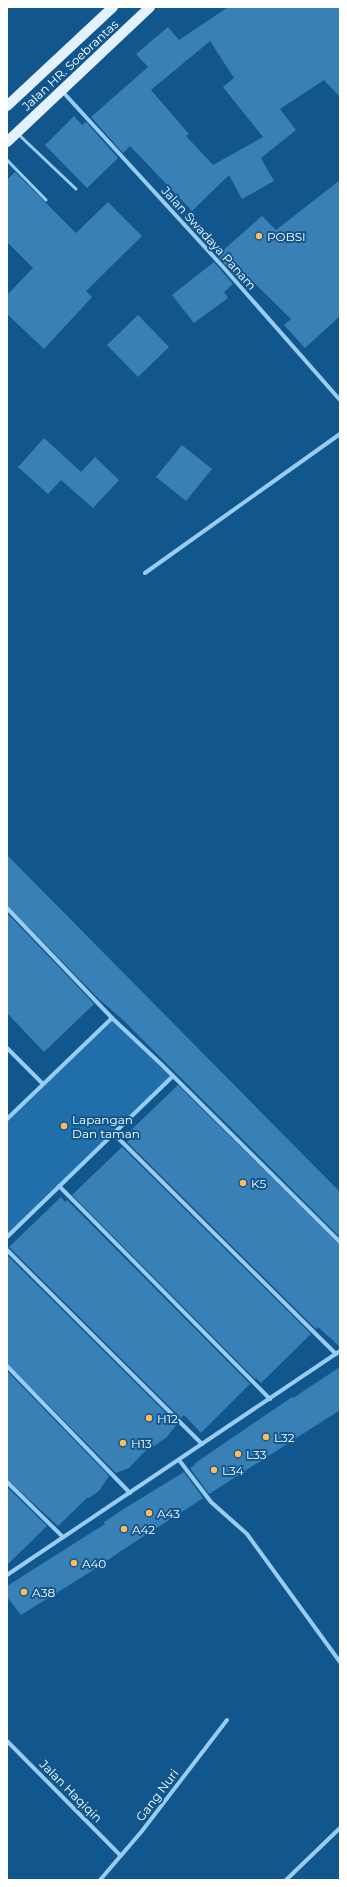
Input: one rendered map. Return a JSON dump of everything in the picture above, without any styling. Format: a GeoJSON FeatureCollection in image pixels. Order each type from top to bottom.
{"type":"FeatureCollection","features":[{"type":"Feature","properties":{"kind":"main road","name":"Jalan HR. Soebrantas"},"geometry":{"type":"LineString","coordinates":[[7,106],[113,7]]}},
{"type":"Feature","properties":{"kind":"main road","name":"Jalan HR. Soebrantas"},"geometry":{"type":"LineString","coordinates":[[7,142],[150,7]]}},
{"type":"Feature","properties":{"kind":"street","name":"Jalan Swadaya Panam"},"geometry":{"type":"LineString","coordinates":[[62,90],[224,268],[340,400]]}},
{"type":"Feature","properties":{"kind":"street"},"geometry":{"type":"LineString","coordinates":[[145,573],[340,434]]}},
{"type":"Feature","properties":{"kind":"street"},"geometry":{"type":"LineString","coordinates":[[7,908],[112,1018],[173,1076],[340,1242]]}},
{"type":"Feature","properties":{"kind":"street"},"geometry":{"type":"LineString","coordinates":[[7,1119],[112,1018]]}},
{"type":"Feature","properties":{"kind":"street"},"geometry":{"type":"LineString","coordinates":[[7,1048],[43,1084]]}},
{"type":"Feature","properties":{"kind":"street"},"geometry":{"type":"LineString","coordinates":[[7,1237],[173,1076]]}},
{"type":"Feature","properties":{"kind":"street"},"geometry":{"type":"LineString","coordinates":[[7,1575],[338,1352],[114,1134]]}},
{"type":"Feature","properties":{"kind":"street"},"geometry":{"type":"LineString","coordinates":[[59,1186],[270,1399]]}},
{"type":"Feature","properties":{"kind":"street"},"geometry":{"type":"LineString","coordinates":[[7,1250],[202,1444]]}},
{"type":"Feature","properties":{"kind":"street"},"geometry":{"type":"LineString","coordinates":[[7,1366],[130,1493]]}},
{"type":"Feature","properties":{"kind":"street"},"geometry":{"type":"LineString","coordinates":[[179,1460],[211,1502],[247,1534],[340,1662]]}},
{"type":"Feature","properties":{"kind":"street"},"geometry":{"type":"LineString","coordinates":[[7,1482],[63,1537]]}},
{"type":"Feature","properties":{"kind":"street","name":"Gang Nuri"},"geometry":{"type":"LineString","coordinates":[[100,1880],[142,1831],[227,1720]]}},
{"type":"Feature","properties":{"kind":"street","name":"Jalan Haqiqin"},"geometry":{"type":"LineString","coordinates":[[7,1741],[120,1855]]}},
{"type":"Feature","properties":{"kind":"street"},"geometry":{"type":"LineString","coordinates":[[286,1880],[340,1828]]}},
{"type":"Feature","properties":{"kind":"lane"},"geometry":{"type":"LineString","coordinates":[[17,133],[76,189]]}},
{"type":"Feature","properties":{"kind":"lane"},"geometry":{"type":"LineString","coordinates":[[7,160],[46,200]]}},
{"type":"Feature","properties":{"kind":"shaded area","name":"Lapangan Dan taman"},"geometry":{"type":"Polygon","coordinates":[[[112,1018],[173,1076],[7,1237],[7,1119],[112,1018]]]}},
{"type":"Feature","properties":{"kind":"building"},"geometry":{"type":"Polygon","coordinates":[[[228,7],[340,7],[340,97],[324,80],[280,109],[296,130],[261,158],[274,181],[242,199],[229,175],[192,211],[130,146],[123,153],[91,117],[148,67],[136,54],[168,27],[179,40],[228,7]],[[210,41],[151,90],[189,134],[186,136],[213,165],[263,137],[223,87],[234,78],[210,41]]]}},
{"type":"Feature","properties":{"kind":"building"},"geometry":{"type":"Polygon","coordinates":[[[74,116],[82,125],[86,122],[118,158],[87,188],[45,145],[74,116]]]}},
{"type":"Feature","properties":{"kind":"building"},"geometry":{"type":"Polygon","coordinates":[[[15,172],[76,233],[108,202],[142,236],[86,291],[92,297],[44,349],[7,314],[7,295],[33,268],[7,242],[7,180],[15,172]]]}},
{"type":"Feature","properties":{"kind":"building"},"geometry":{"type":"Polygon","coordinates":[[[340,180],[340,316],[305,348],[284,325],[291,319],[244,273],[238,279],[219,258],[221,256],[219,254],[262,216],[276,230],[340,180]]]}},
{"type":"Feature","properties":{"kind":"building"},"geometry":{"type":"Polygon","coordinates":[[[214,262],[233,284],[224,292],[228,298],[194,323],[172,295],[214,262]]]}},
{"type":"Feature","properties":{"kind":"building"},"geometry":{"type":"Polygon","coordinates":[[[138,315],[169,347],[138,377],[107,345],[138,315]]]}},
{"type":"Feature","properties":{"kind":"building"},"geometry":{"type":"Polygon","coordinates":[[[44,438],[81,472],[95,457],[119,480],[93,508],[61,480],[48,494],[18,467],[44,438]]]}},
{"type":"Feature","properties":{"kind":"building"},"geometry":{"type":"Polygon","coordinates":[[[182,445],[212,469],[186,501],[156,477],[182,445]]]}},
{"type":"Feature","properties":{"kind":"building"},"geometry":{"type":"Polygon","coordinates":[[[7,855],[340,1192],[340,1237],[122,1019],[99,999],[7,905],[7,855]]]}},
{"type":"Feature","properties":{"kind":"building"},"geometry":{"type":"Polygon","coordinates":[[[7,913],[94,1004],[44,1052],[7,1013],[7,913]]]}},
{"type":"Feature","properties":{"kind":"building"},"geometry":{"type":"Polygon","coordinates":[[[178,1085],[340,1245],[340,1347],[318,1327],[316,1329],[127,1142],[132,1137],[128,1133],[178,1085]]]}},
{"type":"Feature","properties":{"kind":"building"},"geometry":{"type":"Polygon","coordinates":[[[122,1147],[311,1334],[261,1383],[256,1378],[255,1379],[72,1195],[122,1147]]]}},
{"type":"Feature","properties":{"kind":"building"},"geometry":{"type":"Polygon","coordinates":[[[61,1197],[65,1202],[67,1200],[250,1384],[201,1433],[184,1415],[181,1418],[9,1247],[61,1197]]]}},
{"type":"Feature","properties":{"kind":"building"},"geometry":{"type":"Polygon","coordinates":[[[7,1255],[177,1424],[167,1437],[154,1446],[149,1447],[129,1468],[116,1473],[7,1363],[7,1255]]]}},
{"type":"Feature","properties":{"kind":"building"},"geometry":{"type":"Polygon","coordinates":[[[340,1367],[340,1410],[209,1494],[190,1468],[195,1465],[194,1464],[292,1397],[293,1398],[340,1367]]]}},
{"type":"Feature","properties":{"kind":"building"},"geometry":{"type":"Polygon","coordinates":[[[7,1371],[109,1476],[99,1491],[89,1498],[88,1497],[58,1526],[7,1479],[7,1371]]]}},
{"type":"Feature","properties":{"kind":"building"},"geometry":{"type":"Polygon","coordinates":[[[184,1472],[203,1498],[95,1569],[21,1615],[7,1597],[7,1586],[105,1524],[104,1522],[127,1507],[184,1472]]]}},
{"type":"Feature","properties":{"kind":"building"},"geometry":{"type":"Polygon","coordinates":[[[7,1487],[47,1526],[7,1565],[7,1487]]]}},
{"type":"Feature","properties":{"kind":"place","name":"POBSI"},"geometry":{"type":"Point","coordinates":[259,236]}},
{"type":"Feature","properties":{"kind":"place","name":"Lapangan Dan taman"},"geometry":{"type":"Point","coordinates":[64,1126]}},
{"type":"Feature","properties":{"kind":"place","name":"K5"},"geometry":{"type":"Point","coordinates":[243,1183]}},
{"type":"Feature","properties":{"kind":"place","name":"H12"},"geometry":{"type":"Point","coordinates":[149,1418]}},
{"type":"Feature","properties":{"kind":"place","name":"L32"},"geometry":{"type":"Point","coordinates":[266,1437]}},
{"type":"Feature","properties":{"kind":"place","name":"H13"},"geometry":{"type":"Point","coordinates":[123,1443]}},
{"type":"Feature","properties":{"kind":"place","name":"L33"},"geometry":{"type":"Point","coordinates":[238,1454]}},
{"type":"Feature","properties":{"kind":"place","name":"L34"},"geometry":{"type":"Point","coordinates":[214,1470]}},
{"type":"Feature","properties":{"kind":"place","name":"A43"},"geometry":{"type":"Point","coordinates":[149,1513]}},
{"type":"Feature","properties":{"kind":"place","name":"A42"},"geometry":{"type":"Point","coordinates":[124,1529]}},
{"type":"Feature","properties":{"kind":"place","name":"A40"},"geometry":{"type":"Point","coordinates":[74,1563]}},
{"type":"Feature","properties":{"kind":"place","name":"A38"},"geometry":{"type":"Point","coordinates":[24,1592]}}]}
